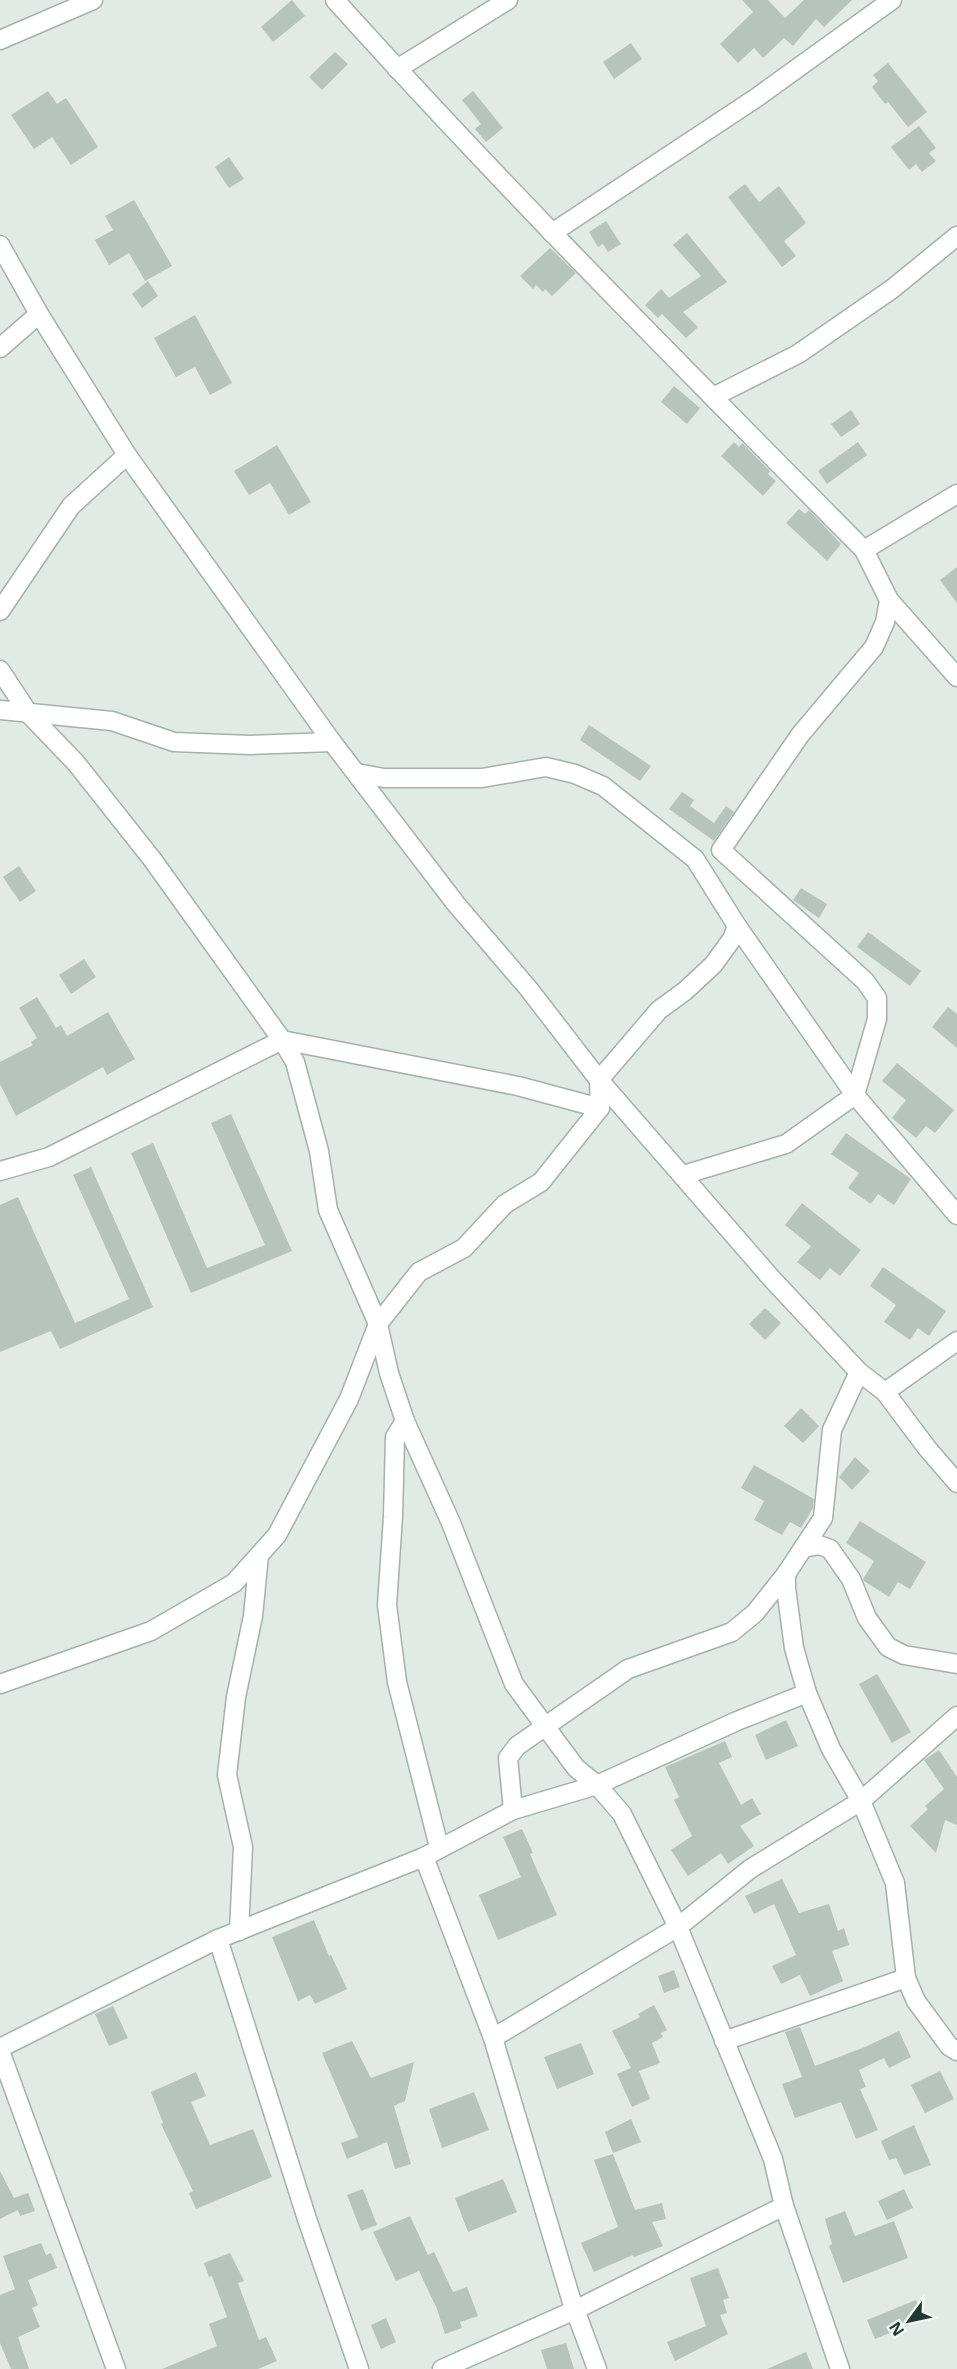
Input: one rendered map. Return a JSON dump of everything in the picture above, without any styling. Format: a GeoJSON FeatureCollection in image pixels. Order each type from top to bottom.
{"type":"FeatureCollection","features":[{"type":"Feature","properties":{"kind":"street"},"geometry":{"type":"LineString","coordinates":[[0,40],[93,0]]}},
{"type":"Feature","properties":{"kind":"street"},"geometry":{"type":"LineString","coordinates":[[335,0],[552,233],[864,550],[889,600],[957,677]]}},
{"type":"Feature","properties":{"kind":"street"},"geometry":{"type":"LineString","coordinates":[[397,69],[508,0]]}},
{"type":"Feature","properties":{"kind":"street"},"geometry":{"type":"LineString","coordinates":[[552,233],[756,98],[892,0]]}},
{"type":"Feature","properties":{"kind":"street"},"geometry":{"type":"LineString","coordinates":[[713,397],[798,354],[892,289],[957,236]]}},
{"type":"Feature","properties":{"kind":"street"},"geometry":{"type":"LineString","coordinates":[[0,245],[39,314],[127,455],[332,742],[456,904],[528,988],[599,1080],[772,1279],[859,1372],[885,1392],[927,1448],[957,1483]]}},
{"type":"Feature","properties":{"kind":"street"},"geometry":{"type":"LineString","coordinates":[[0,348],[39,314]]}},
{"type":"Feature","properties":{"kind":"street"},"geometry":{"type":"LineString","coordinates":[[0,611],[71,506],[127,455]]}},
{"type":"Feature","properties":{"kind":"street"},"geometry":{"type":"LineString","coordinates":[[864,550],[957,494]]}},
{"type":"Feature","properties":{"kind":"street"},"geometry":{"type":"LineString","coordinates":[[695,859],[721,850],[800,735],[874,647],[885,622],[889,600]]}},
{"type":"Feature","properties":{"kind":"street"},"geometry":{"type":"LineString","coordinates":[[0,670],[29,714],[76,763],[152,859],[282,1040],[295,1062],[319,1151],[328,1210],[378,1324],[389,1373],[405,1421],[451,1523],[514,1683],[576,1768],[597,1785],[622,1814],[678,1927],[773,2159],[784,2206],[840,2369]]}},
{"type":"Feature","properties":{"kind":"street"},"geometry":{"type":"LineString","coordinates":[[0,710],[112,721],[174,742],[250,745],[332,742]]}},
{"type":"Feature","properties":{"kind":"street"},"geometry":{"type":"LineString","coordinates":[[357,773],[384,778],[482,778],[546,767],[575,774],[603,786],[695,859],[737,927],[855,1095],[957,1215]]}},
{"type":"Feature","properties":{"kind":"street"},"geometry":{"type":"LineString","coordinates":[[683,1175],[786,1144],[855,1095],[877,1019],[877,998],[865,981],[721,850]]}},
{"type":"Feature","properties":{"kind":"street"},"geometry":{"type":"LineString","coordinates":[[0,1684],[151,1631],[234,1583],[277,1535],[349,1399],[378,1324],[418,1272],[464,1248],[505,1203],[541,1182],[600,1107],[599,1080],[659,1011],[685,991],[712,965],[732,939],[737,927]]}},
{"type":"Feature","properties":{"kind":"street"},"geometry":{"type":"LineString","coordinates":[[0,1171],[49,1157],[282,1040],[518,1086],[600,1107]]}},
{"type":"Feature","properties":{"kind":"street"},"geometry":{"type":"LineString","coordinates":[[885,1392],[957,1341]]}},
{"type":"Feature","properties":{"kind":"street"},"geometry":{"type":"LineString","coordinates":[[513,1810],[508,1758],[517,1746],[628,1669],[732,1632],[755,1613],[786,1574],[823,1518],[832,1430],[859,1372]]}},
{"type":"Feature","properties":{"kind":"street"},"geometry":{"type":"LineString","coordinates":[[405,1421],[394,1437],[393,1516],[387,1605],[397,1682],[439,1847]]}},
{"type":"Feature","properties":{"kind":"street"},"geometry":{"type":"LineString","coordinates":[[803,1548],[819,1545],[830,1549],[851,1578],[867,1618],[888,1647],[904,1655],[957,1664]]}},
{"type":"Feature","properties":{"kind":"street"},"geometry":{"type":"LineString","coordinates":[[239,1931],[243,1847],[227,1775],[236,1697],[253,1616],[259,1555]]}},
{"type":"Feature","properties":{"kind":"street"},"geometry":{"type":"LineString","coordinates":[[786,1574],[794,1648],[807,1693],[831,1749],[861,1801],[895,1883],[906,1978],[916,2001],[949,2046],[957,2051]]}},
{"type":"Feature","properties":{"kind":"street"},"geometry":{"type":"LineString","coordinates":[[116,2369],[0,2050],[218,1939],[424,1857],[439,1847],[513,1810],[597,1785],[737,1721],[807,1693]]}},
{"type":"Feature","properties":{"kind":"street"},"geometry":{"type":"LineString","coordinates":[[493,2038],[678,1927],[750,1869],[861,1801],[957,1716]]}},
{"type":"Feature","properties":{"kind":"street"},"geometry":{"type":"LineString","coordinates":[[424,1857],[493,2038],[575,2310],[597,2369]]}},
{"type":"Feature","properties":{"kind":"street"},"geometry":{"type":"LineString","coordinates":[[218,1939],[307,2219],[359,2369]]}},
{"type":"Feature","properties":{"kind":"street"},"geometry":{"type":"LineString","coordinates":[[724,2041],[906,1978]]}},
{"type":"Feature","properties":{"kind":"street"},"geometry":{"type":"LineString","coordinates":[[442,2369],[575,2310],[784,2206]]}},
{"type":"Feature","properties":{"kind":"building"},"geometry":{"type":"Polygon","coordinates":[[[292,0],[305,16],[273,42],[261,27],[292,0]]]}},
{"type":"Feature","properties":{"kind":"building"},"geometry":{"type":"Polygon","coordinates":[[[742,0],[768,0],[785,18],[804,0],[852,0],[824,27],[816,19],[793,46],[784,38],[763,58],[754,48],[738,63],[720,44],[753,12],[742,0]]]}},
{"type":"Feature","properties":{"kind":"building"},"geometry":{"type":"Polygon","coordinates":[[[631,43],[642,59],[614,79],[603,62],[631,43]]]}},
{"type":"Feature","properties":{"kind":"building"},"geometry":{"type":"Polygon","coordinates":[[[335,52],[348,64],[322,90],[309,77],[335,52]]]}},
{"type":"Feature","properties":{"kind":"building"},"geometry":{"type":"Polygon","coordinates":[[[888,63],[927,112],[908,127],[888,102],[885,104],[872,87],[878,81],[873,75],[888,63]]]}},
{"type":"Feature","properties":{"kind":"building"},"geometry":{"type":"Polygon","coordinates":[[[48,91],[57,104],[66,98],[98,147],[71,165],[52,137],[34,149],[11,115],[48,91]]]}},
{"type":"Feature","properties":{"kind":"building"},"geometry":{"type":"Polygon","coordinates":[[[473,91],[503,128],[486,142],[475,129],[481,124],[462,100],[473,91]]]}},
{"type":"Feature","properties":{"kind":"building"},"geometry":{"type":"Polygon","coordinates":[[[919,126],[936,148],[929,153],[936,161],[922,172],[916,164],[909,170],[891,147],[919,126]]]}},
{"type":"Feature","properties":{"kind":"building"},"geometry":{"type":"Polygon","coordinates":[[[229,157],[244,179],[229,188],[215,167],[229,157]]]}},
{"type":"Feature","properties":{"kind":"building"},"geometry":{"type":"Polygon","coordinates":[[[745,184],[759,202],[779,186],[806,223],[784,241],[796,256],[782,267],[728,197],[745,184]]]}},
{"type":"Feature","properties":{"kind":"building"},"geometry":{"type":"Polygon","coordinates":[[[134,200],[172,266],[145,281],[129,253],[109,265],[95,240],[113,230],[105,216],[134,200]]]}},
{"type":"Feature","properties":{"kind":"building"},"geometry":{"type":"Polygon","coordinates":[[[606,221],[621,244],[608,252],[603,244],[598,247],[589,232],[606,221]]]}},
{"type":"Feature","properties":{"kind":"building"},"geometry":{"type":"Polygon","coordinates":[[[687,233],[727,282],[683,312],[698,327],[686,338],[662,314],[658,318],[645,305],[661,289],[669,298],[701,276],[673,245],[687,233]]]}},
{"type":"Feature","properties":{"kind":"building"},"geometry":{"type":"Polygon","coordinates":[[[550,248],[576,273],[552,296],[545,289],[543,292],[536,285],[533,289],[520,276],[550,248]]]}},
{"type":"Feature","properties":{"kind":"building"},"geometry":{"type":"Polygon","coordinates":[[[148,281],[158,296],[142,308],[132,294],[148,281]]]}},
{"type":"Feature","properties":{"kind":"building"},"geometry":{"type":"Polygon","coordinates":[[[195,315],[232,383],[210,395],[195,367],[176,377],[154,338],[195,315]]]}},
{"type":"Feature","properties":{"kind":"building"},"geometry":{"type":"Polygon","coordinates":[[[674,386],[700,408],[687,424],[661,402],[674,386]]]}},
{"type":"Feature","properties":{"kind":"building"},"geometry":{"type":"Polygon","coordinates":[[[851,410],[860,424],[841,437],[831,424],[851,410]]]}},
{"type":"Feature","properties":{"kind":"building"},"geometry":{"type":"Polygon","coordinates":[[[734,442],[739,447],[742,443],[770,471],[768,474],[776,481],[763,496],[721,456],[734,442]]]}},
{"type":"Feature","properties":{"kind":"building"},"geometry":{"type":"Polygon","coordinates":[[[858,442],[867,455],[827,484],[818,471],[858,442]]]}},
{"type":"Feature","properties":{"kind":"building"},"geometry":{"type":"Polygon","coordinates":[[[277,445],[311,502],[289,515],[270,483],[249,495],[234,471],[277,445]]]}},
{"type":"Feature","properties":{"kind":"building"},"geometry":{"type":"Polygon","coordinates":[[[799,509],[805,514],[809,510],[841,544],[827,561],[786,523],[799,509]]]}},
{"type":"Feature","properties":{"kind":"building"},"geometry":{"type":"Polygon","coordinates":[[[957,567],[957,603],[940,580],[957,567]]]}},
{"type":"Feature","properties":{"kind":"building"},"geometry":{"type":"Polygon","coordinates":[[[589,725],[651,766],[640,781],[580,740],[589,725]]]}},
{"type":"Feature","properties":{"kind":"building"},"geometry":{"type":"Polygon","coordinates":[[[682,792],[694,800],[690,806],[714,823],[726,806],[734,812],[714,841],[669,809],[682,792]]]}},
{"type":"Feature","properties":{"kind":"building"},"geometry":{"type":"Polygon","coordinates":[[[19,866],[36,891],[20,902],[3,877],[19,866]]]}},
{"type":"Feature","properties":{"kind":"building"},"geometry":{"type":"Polygon","coordinates":[[[801,888],[827,904],[819,918],[793,900],[801,888]]]}},
{"type":"Feature","properties":{"kind":"building"},"geometry":{"type":"Polygon","coordinates":[[[868,932],[921,971],[910,986],[857,947],[868,932]]]}},
{"type":"Feature","properties":{"kind":"building"},"geometry":{"type":"Polygon","coordinates":[[[84,959],[96,977],[71,994],[59,975],[84,959]]]}},
{"type":"Feature","properties":{"kind":"building"},"geometry":{"type":"Polygon","coordinates":[[[37,997],[56,1028],[61,1025],[67,1036],[108,1012],[135,1059],[107,1075],[103,1067],[16,1116],[0,1084],[0,1062],[33,1045],[31,1042],[37,1038],[19,1008],[37,997]]]}},
{"type":"Feature","properties":{"kind":"building"},"geometry":{"type":"Polygon","coordinates":[[[948,1007],[957,1014],[957,1048],[932,1027],[948,1007]]]}},
{"type":"Feature","properties":{"kind":"building"},"geometry":{"type":"Polygon","coordinates":[[[897,1063],[954,1110],[935,1133],[926,1126],[916,1138],[892,1118],[906,1100],[882,1081],[897,1063]]]}},
{"type":"Feature","properties":{"kind":"building"},"geometry":{"type":"Polygon","coordinates":[[[231,1114],[292,1251],[191,1293],[131,1153],[153,1143],[207,1268],[265,1245],[211,1123],[231,1114]]]}},
{"type":"Feature","properties":{"kind":"building"},"geometry":{"type":"Polygon","coordinates":[[[846,1133],[911,1179],[894,1205],[878,1194],[871,1204],[848,1188],[859,1173],[831,1154],[846,1133]]]}},
{"type":"Feature","properties":{"kind":"building"},"geometry":{"type":"Polygon","coordinates":[[[91,1167],[153,1307],[60,1349],[51,1331],[0,1352],[0,1205],[18,1197],[75,1323],[129,1299],[73,1175],[91,1167]]]}},
{"type":"Feature","properties":{"kind":"building"},"geometry":{"type":"Polygon","coordinates":[[[802,1203],[861,1250],[840,1276],[830,1268],[820,1280],[797,1262],[811,1246],[785,1225],[802,1203]]]}},
{"type":"Feature","properties":{"kind":"building"},"geometry":{"type":"Polygon","coordinates":[[[883,1267],[946,1311],[929,1336],[918,1328],[910,1340],[884,1322],[896,1305],[870,1286],[883,1267]]]}},
{"type":"Feature","properties":{"kind":"building"},"geometry":{"type":"Polygon","coordinates":[[[765,1308],[781,1323],[765,1340],[749,1324],[765,1308]]]}},
{"type":"Feature","properties":{"kind":"building"},"geometry":{"type":"Polygon","coordinates":[[[801,1408],[819,1426],[803,1443],[784,1426],[801,1408]]]}},
{"type":"Feature","properties":{"kind":"building"},"geometry":{"type":"Polygon","coordinates":[[[855,1457],[870,1471],[852,1490],[839,1477],[855,1457]]]}},
{"type":"Feature","properties":{"kind":"building"},"geometry":{"type":"Polygon","coordinates":[[[754,1465],[814,1499],[813,1508],[801,1528],[790,1522],[782,1535],[754,1520],[764,1501],[741,1488],[754,1465]]]}},
{"type":"Feature","properties":{"kind":"building"},"geometry":{"type":"Polygon","coordinates":[[[860,1521],[926,1562],[910,1589],[898,1582],[889,1597],[864,1581],[874,1561],[846,1543],[860,1521]]]}},
{"type":"Feature","properties":{"kind":"building"},"geometry":{"type":"Polygon","coordinates":[[[877,1674],[911,1732],[892,1743],[859,1684],[877,1674]]]}},
{"type":"Feature","properties":{"kind":"building"},"geometry":{"type":"Polygon","coordinates":[[[786,1720],[798,1746],[766,1760],[755,1735],[786,1720]]]}},
{"type":"Feature","properties":{"kind":"building"},"geometry":{"type":"Polygon","coordinates":[[[725,1741],[732,1757],[719,1763],[741,1805],[752,1798],[761,1814],[740,1826],[754,1846],[728,1864],[721,1853],[688,1876],[671,1850],[692,1836],[674,1800],[679,1797],[665,1767],[725,1741]]]}},
{"type":"Feature","properties":{"kind":"building"},"geometry":{"type":"Polygon","coordinates":[[[939,1750],[957,1777],[957,1825],[945,1820],[936,1853],[910,1826],[928,1809],[925,1806],[944,1789],[924,1760],[939,1750]]]}},
{"type":"Feature","properties":{"kind":"building"},"geometry":{"type":"Polygon","coordinates":[[[522,1829],[533,1853],[530,1854],[557,1915],[498,1940],[479,1895],[521,1877],[503,1837],[522,1829]]]}},
{"type":"Feature","properties":{"kind":"building"},"geometry":{"type":"Polygon","coordinates":[[[782,1879],[799,1913],[829,1904],[838,1931],[844,1928],[849,1945],[832,1951],[843,1981],[810,1996],[800,1975],[781,1984],[772,1966],[796,1955],[774,1904],[754,1914],[745,1896],[782,1879]]]}},
{"type":"Feature","properties":{"kind":"building"},"geometry":{"type":"Polygon","coordinates":[[[314,1920],[329,1956],[331,1955],[347,1989],[315,2004],[310,1995],[298,2001],[272,1937],[314,1920]]]}},
{"type":"Feature","properties":{"kind":"building"},"geometry":{"type":"Polygon","coordinates":[[[674,1970],[680,1987],[664,1993],[658,1976],[674,1970]]]}},
{"type":"Feature","properties":{"kind":"building"},"geometry":{"type":"Polygon","coordinates":[[[654,2005],[667,2030],[661,2033],[663,2037],[652,2043],[660,2063],[639,2071],[650,2099],[632,2107],[617,2074],[631,2068],[612,2031],[640,2017],[638,2014],[654,2005]]]}},
{"type":"Feature","properties":{"kind":"building"},"geometry":{"type":"Polygon","coordinates":[[[113,2006],[128,2038],[109,2046],[95,2014],[113,2006]]]}},
{"type":"Feature","properties":{"kind":"building"},"geometry":{"type":"Polygon","coordinates":[[[800,2027],[815,2066],[899,2031],[911,2057],[889,2068],[884,2058],[859,2070],[866,2087],[860,2089],[878,2130],[856,2139],[841,2102],[795,2118],[782,2084],[802,2077],[785,2032],[800,2027]]]}},
{"type":"Feature","properties":{"kind":"building"},"geometry":{"type":"Polygon","coordinates":[[[352,2041],[371,2078],[414,2062],[405,2101],[394,2106],[411,2164],[395,2169],[387,2142],[347,2159],[341,2143],[358,2137],[322,2053],[352,2041]]]}},
{"type":"Feature","properties":{"kind":"building"},"geometry":{"type":"Polygon","coordinates":[[[581,2043],[594,2074],[557,2089],[544,2057],[581,2043]]]}},
{"type":"Feature","properties":{"kind":"building"},"geometry":{"type":"Polygon","coordinates":[[[940,2071],[954,2099],[925,2113],[911,2085],[940,2071]]]}},
{"type":"Feature","properties":{"kind":"building"},"geometry":{"type":"Polygon","coordinates":[[[196,2072],[206,2096],[191,2102],[210,2145],[253,2129],[272,2177],[196,2209],[189,2193],[193,2191],[161,2124],[163,2123],[151,2092],[196,2072]]]}},
{"type":"Feature","properties":{"kind":"building"},"geometry":{"type":"Polygon","coordinates":[[[474,2092],[489,2130],[442,2148],[429,2109],[474,2092]]]}},
{"type":"Feature","properties":{"kind":"building"},"geometry":{"type":"Polygon","coordinates":[[[631,2119],[641,2142],[613,2153],[605,2132],[631,2119]]]}},
{"type":"Feature","properties":{"kind":"building"},"geometry":{"type":"Polygon","coordinates":[[[914,2125],[931,2165],[904,2175],[896,2158],[889,2160],[881,2141],[914,2125]]]}},
{"type":"Feature","properties":{"kind":"building"},"geometry":{"type":"Polygon","coordinates":[[[613,2154],[635,2210],[662,2203],[666,2219],[652,2222],[663,2246],[634,2257],[633,2255],[594,2272],[581,2243],[618,2227],[594,2160],[613,2154]]]}},
{"type":"Feature","properties":{"kind":"building"},"geometry":{"type":"Polygon","coordinates":[[[0,2171],[15,2200],[14,2198],[28,2193],[35,2211],[20,2216],[18,2210],[0,2219],[0,2171]]]}},
{"type":"Feature","properties":{"kind":"building"},"geometry":{"type":"Polygon","coordinates":[[[503,2179],[517,2212],[468,2232],[455,2198],[503,2179]]]}},
{"type":"Feature","properties":{"kind":"building"},"geometry":{"type":"Polygon","coordinates":[[[363,2189],[377,2225],[361,2231],[347,2195],[363,2189]]]}},
{"type":"Feature","properties":{"kind":"building"},"geometry":{"type":"Polygon","coordinates":[[[904,2189],[913,2208],[887,2220],[878,2201],[904,2189]]]}},
{"type":"Feature","properties":{"kind":"building"},"geometry":{"type":"Polygon","coordinates":[[[845,2211],[855,2236],[894,2221],[908,2258],[843,2283],[829,2246],[832,2244],[825,2219],[845,2211]]]}},
{"type":"Feature","properties":{"kind":"building"},"geometry":{"type":"Polygon","coordinates":[[[410,2216],[428,2255],[434,2252],[453,2292],[467,2287],[478,2316],[460,2322],[462,2328],[445,2334],[437,2309],[419,2271],[396,2281],[373,2232],[410,2216]]]}},
{"type":"Feature","properties":{"kind":"building"},"geometry":{"type":"Polygon","coordinates":[[[41,2243],[46,2255],[51,2253],[57,2268],[28,2280],[38,2305],[32,2308],[40,2327],[18,2337],[29,2369],[11,2369],[0,2343],[0,2295],[15,2289],[3,2256],[41,2243]]]}},
{"type":"Feature","properties":{"kind":"building"},"geometry":{"type":"Polygon","coordinates":[[[230,2253],[244,2281],[238,2283],[259,2340],[266,2337],[277,2361],[258,2369],[162,2369],[217,2346],[209,2324],[227,2317],[212,2276],[209,2277],[204,2263],[230,2253]]]}},
{"type":"Feature","properties":{"kind":"building"},"geometry":{"type":"Polygon","coordinates":[[[718,2268],[729,2298],[723,2300],[727,2313],[720,2315],[728,2334],[675,2361],[667,2342],[706,2326],[690,2278],[718,2268]]]}},
{"type":"Feature","properties":{"kind":"building"},"geometry":{"type":"Polygon","coordinates":[[[916,2300],[924,2319],[875,2339],[867,2320],[916,2300]]]}},
{"type":"Feature","properties":{"kind":"building"},"geometry":{"type":"Polygon","coordinates":[[[386,2318],[396,2342],[381,2349],[371,2325],[386,2318]]]}},
{"type":"Feature","properties":{"kind":"building"},"geometry":{"type":"Polygon","coordinates":[[[566,2343],[574,2369],[547,2369],[541,2350],[566,2343]]]}},
{"type":"Feature","properties":{"kind":"building"},"geometry":{"type":"Polygon","coordinates":[[[806,2352],[813,2369],[767,2369],[806,2352]]]}}]}
